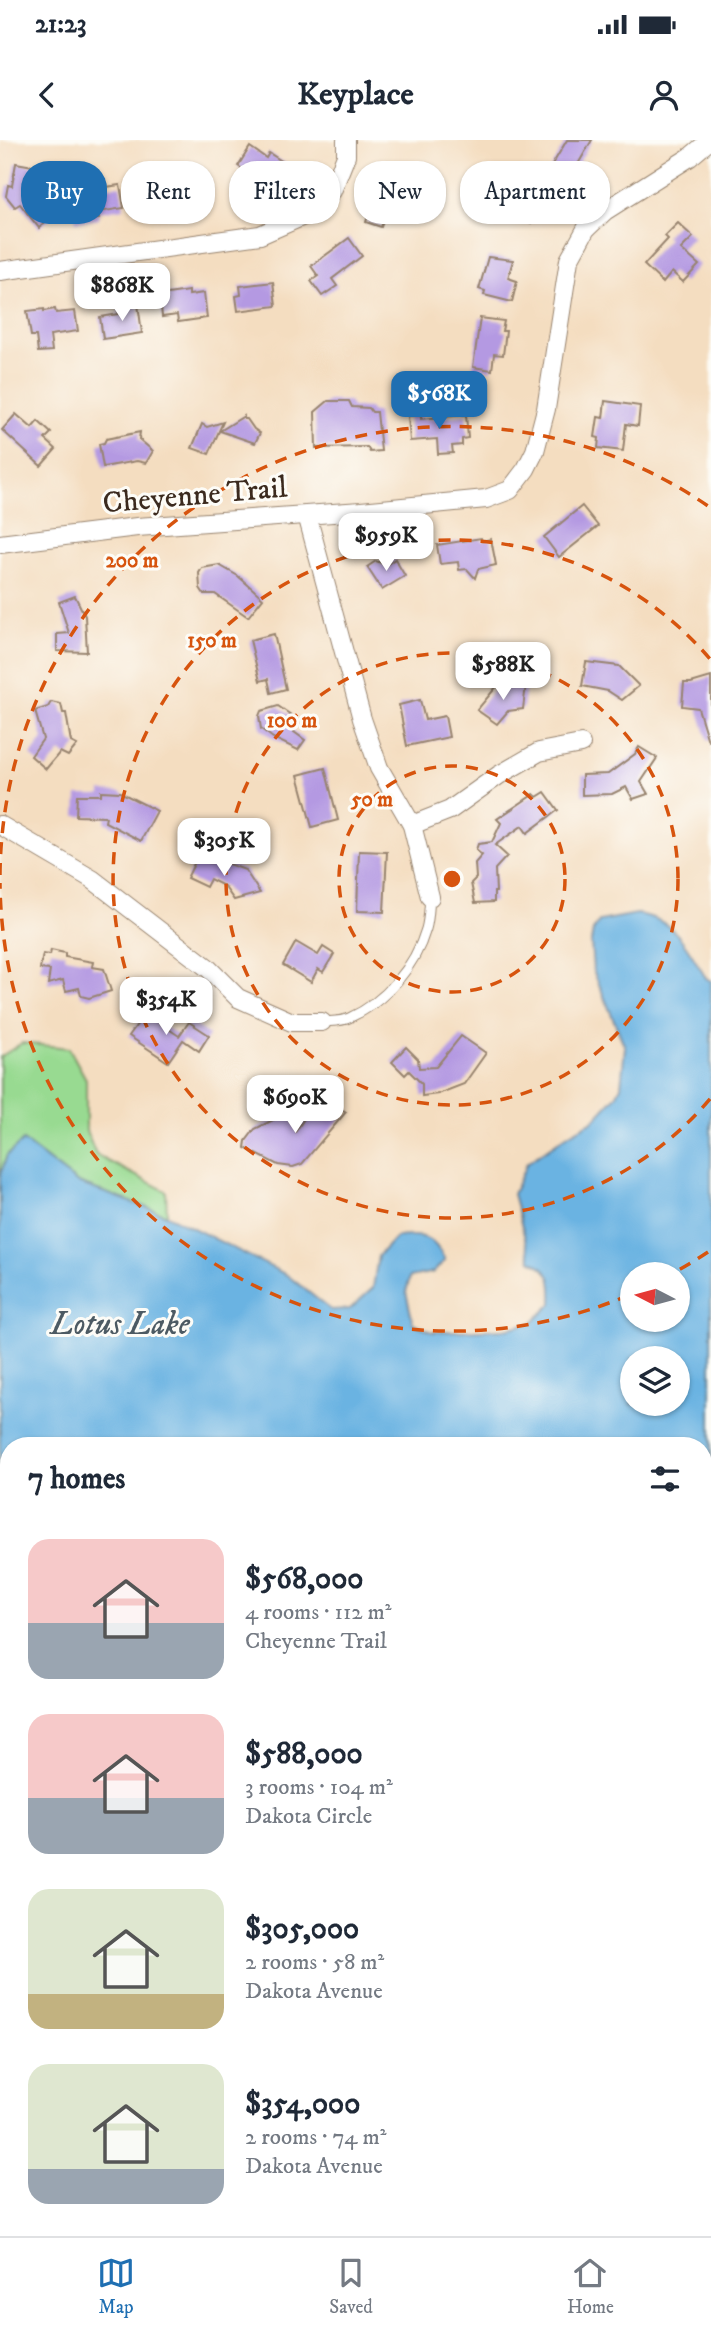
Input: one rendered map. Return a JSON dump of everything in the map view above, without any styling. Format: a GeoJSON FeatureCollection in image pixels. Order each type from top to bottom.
{"type":"FeatureCollection","features":[{"type":"Feature","properties":{"kind":"street"},"geometry":{"type":"LineString","coordinates":[[0,271],[260,236],[308,214],[332,191],[346,156],[346,140]]}},
{"type":"Feature","properties":{"kind":"street","name":"Cheyenne Trail"},"geometry":{"type":"LineString","coordinates":[[0,544],[137,527],[486,499],[509,491],[526,469],[535,450],[546,409],[569,260],[586,229],[605,211],[690,157],[710,140]]}},
{"type":"Feature","properties":{"kind":"street"},"geometry":{"type":"LineString","coordinates":[[307,515],[362,719],[379,768],[412,825],[430,897]]}},
{"type":"Feature","properties":{"kind":"street"},"geometry":{"type":"LineString","coordinates":[[412,825],[450,810],[499,775],[539,752],[581,744]]}},
{"type":"Feature","properties":{"kind":"street"},"geometry":{"type":"LineString","coordinates":[[0,825],[92,879],[208,968],[238,998],[292,1021],[322,1022]]}},
{"type":"Feature","properties":{"kind":"lane"},"geometry":{"type":"LineString","coordinates":[[322,1022],[347,1020],[396,984],[415,957],[427,928],[430,897]]}},
{"type":"Feature","properties":{"kind":"green space"},"geometry":{"type":"Polygon","coordinates":[[[22,1043],[69,1048],[86,1079],[86,1131],[96,1155],[166,1191],[167,1215],[78,1183],[23,1141],[7,1155],[0,1176],[0,1057],[22,1043]]]}},
{"type":"Feature","properties":{"kind":"water","name":"Lotus Lake"},"geometry":{"type":"Polygon","coordinates":[[[637,914],[650,917],[662,922],[679,937],[706,978],[711,981],[711,1437],[0,1437],[0,1176],[7,1155],[23,1141],[78,1183],[167,1215],[287,1275],[331,1310],[350,1309],[373,1288],[378,1256],[396,1237],[413,1236],[431,1241],[445,1260],[434,1272],[410,1277],[406,1292],[413,1323],[432,1332],[505,1329],[532,1323],[552,1304],[552,1283],[544,1268],[531,1260],[513,1194],[527,1163],[593,1121],[616,1096],[621,1086],[625,1047],[593,970],[593,931],[600,921],[637,914]]]}},
{"type":"Feature","properties":{"kind":"building"},"geometry":{"type":"Polygon","coordinates":[[[567,140],[592,140],[580,161],[555,161],[567,140]]]}},
{"type":"Feature","properties":{"kind":"building"},"geometry":{"type":"Polygon","coordinates":[[[250,147],[266,158],[269,153],[281,161],[241,161],[250,147]]]}},
{"type":"Feature","properties":{"kind":"building"},"geometry":{"type":"Polygon","coordinates":[[[16,163],[21,164],[21,205],[15,207],[6,196],[8,185],[12,186],[16,163]]]}},
{"type":"Feature","properties":{"kind":"building"},"geometry":{"type":"Polygon","coordinates":[[[120,185],[121,208],[107,211],[107,187],[120,185]]]}},
{"type":"Feature","properties":{"kind":"building"},"geometry":{"type":"Polygon","coordinates":[[[678,223],[693,237],[681,249],[699,265],[683,282],[672,272],[663,283],[644,265],[668,239],[665,236],[678,223]]]}},
{"type":"Feature","properties":{"kind":"building"},"geometry":{"type":"Polygon","coordinates":[[[349,238],[362,256],[332,279],[337,286],[322,296],[311,281],[318,276],[311,266],[349,238]]]}},
{"type":"Feature","properties":{"kind":"building"},"geometry":{"type":"Polygon","coordinates":[[[488,257],[513,260],[508,278],[517,281],[512,302],[484,295],[485,291],[479,289],[488,257]]]}},
{"type":"Feature","properties":{"kind":"building"},"geometry":{"type":"Polygon","coordinates":[[[273,282],[276,306],[238,311],[236,296],[241,295],[240,286],[273,282]]]}},
{"type":"Feature","properties":{"kind":"building"},"geometry":{"type":"Polygon","coordinates":[[[189,291],[189,295],[204,293],[207,318],[178,322],[177,315],[162,317],[160,295],[189,291]]]}},
{"type":"Feature","properties":{"kind":"building"},"geometry":{"type":"Polygon","coordinates":[[[138,304],[142,333],[103,339],[100,317],[119,314],[118,307],[138,304]]]}},
{"type":"Feature","properties":{"kind":"building"},"geometry":{"type":"Polygon","coordinates":[[[55,309],[56,313],[75,311],[78,331],[50,335],[52,351],[38,352],[36,336],[31,336],[27,311],[55,309]]]}},
{"type":"Feature","properties":{"kind":"building"},"geometry":{"type":"Polygon","coordinates":[[[480,318],[504,321],[502,331],[506,331],[503,355],[494,354],[492,370],[473,367],[480,318]]]}},
{"type":"Feature","properties":{"kind":"building"},"geometry":{"type":"Polygon","coordinates":[[[328,401],[349,401],[352,407],[369,408],[372,412],[377,412],[381,451],[370,452],[367,447],[316,448],[315,412],[328,401]]]}},
{"type":"Feature","properties":{"kind":"building"},"geometry":{"type":"Polygon","coordinates":[[[605,401],[640,406],[638,426],[626,424],[623,451],[598,448],[599,438],[595,437],[598,417],[603,418],[605,401]]]}},
{"type":"Feature","properties":{"kind":"building"},"geometry":{"type":"Polygon","coordinates":[[[16,414],[32,428],[38,421],[51,433],[45,439],[56,449],[41,466],[2,430],[16,414]]]}},
{"type":"Feature","properties":{"kind":"building"},"geometry":{"type":"Polygon","coordinates":[[[421,415],[421,419],[466,415],[468,438],[462,439],[462,445],[452,446],[453,453],[438,454],[437,439],[410,441],[408,416],[421,415]]]}},
{"type":"Feature","properties":{"kind":"building"},"geometry":{"type":"Polygon","coordinates":[[[244,416],[260,433],[255,443],[220,431],[244,416]]]}},
{"type":"Feature","properties":{"kind":"building"},"geometry":{"type":"Polygon","coordinates":[[[223,422],[209,454],[192,448],[202,424],[207,427],[223,422]]]}},
{"type":"Feature","properties":{"kind":"building"},"geometry":{"type":"Polygon","coordinates":[[[140,432],[139,439],[153,451],[146,463],[137,461],[103,467],[99,444],[106,439],[140,432]]]}},
{"type":"Feature","properties":{"kind":"building"},"geometry":{"type":"Polygon","coordinates":[[[582,506],[598,526],[559,557],[544,537],[582,506]]]}},
{"type":"Feature","properties":{"kind":"building"},"geometry":{"type":"Polygon","coordinates":[[[481,538],[482,541],[491,539],[496,565],[478,569],[475,578],[467,569],[459,570],[458,562],[440,564],[437,545],[481,538]]]}},
{"type":"Feature","properties":{"kind":"building"},"geometry":{"type":"Polygon","coordinates":[[[395,559],[405,576],[382,590],[367,567],[376,561],[386,565],[395,559]]]}},
{"type":"Feature","properties":{"kind":"building"},"geometry":{"type":"Polygon","coordinates":[[[219,565],[238,576],[263,598],[248,617],[215,594],[204,594],[200,588],[199,573],[202,568],[219,565]]]}},
{"type":"Feature","properties":{"kind":"building"},"geometry":{"type":"Polygon","coordinates":[[[75,596],[85,616],[87,652],[57,651],[57,634],[69,633],[59,602],[75,596]]]}},
{"type":"Feature","properties":{"kind":"building"},"geometry":{"type":"Polygon","coordinates":[[[274,634],[286,689],[271,693],[268,679],[260,681],[250,640],[274,634]]]}},
{"type":"Feature","properties":{"kind":"building"},"geometry":{"type":"Polygon","coordinates":[[[586,662],[619,666],[639,686],[622,700],[608,691],[582,686],[586,662]]]}},
{"type":"Feature","properties":{"kind":"building"},"geometry":{"type":"Polygon","coordinates":[[[711,677],[711,740],[708,741],[698,708],[682,706],[684,683],[711,677]]]}},
{"type":"Feature","properties":{"kind":"building"},"geometry":{"type":"Polygon","coordinates":[[[526,685],[523,709],[508,711],[497,724],[477,710],[497,686],[526,685]]]}},
{"type":"Feature","properties":{"kind":"building"},"geometry":{"type":"Polygon","coordinates":[[[420,700],[425,720],[445,716],[449,737],[407,746],[399,705],[420,700]]]}},
{"type":"Feature","properties":{"kind":"building"},"geometry":{"type":"Polygon","coordinates":[[[51,702],[61,704],[63,713],[66,713],[71,742],[77,745],[68,756],[60,752],[46,769],[31,756],[43,739],[35,711],[48,707],[51,702]]]}},
{"type":"Feature","properties":{"kind":"building"},"geometry":{"type":"Polygon","coordinates":[[[278,706],[294,717],[294,732],[305,740],[298,750],[261,729],[261,711],[278,706]]]}},
{"type":"Feature","properties":{"kind":"building"},"geometry":{"type":"Polygon","coordinates":[[[639,747],[657,758],[641,782],[648,794],[633,799],[626,787],[612,794],[582,795],[582,775],[608,774],[635,754],[639,747]]]}},
{"type":"Feature","properties":{"kind":"building"},"geometry":{"type":"Polygon","coordinates":[[[325,768],[338,820],[312,827],[298,775],[325,768]]]}},
{"type":"Feature","properties":{"kind":"building"},"geometry":{"type":"Polygon","coordinates":[[[101,791],[120,792],[157,811],[141,841],[105,822],[106,817],[76,816],[77,795],[101,795],[101,791]]]}},
{"type":"Feature","properties":{"kind":"building"},"geometry":{"type":"Polygon","coordinates":[[[545,792],[558,810],[527,833],[522,826],[495,845],[507,856],[495,869],[494,902],[475,903],[471,883],[476,878],[475,863],[482,855],[476,850],[478,844],[492,842],[501,823],[497,819],[534,794],[537,797],[545,792]]]}},
{"type":"Feature","properties":{"kind":"building"},"geometry":{"type":"Polygon","coordinates":[[[359,851],[387,852],[384,912],[357,911],[359,851]]]}},
{"type":"Feature","properties":{"kind":"building"},"geometry":{"type":"Polygon","coordinates":[[[215,859],[245,870],[260,893],[234,900],[224,886],[210,879],[206,887],[187,878],[196,860],[211,863],[215,859]]]}},
{"type":"Feature","properties":{"kind":"building"},"geometry":{"type":"Polygon","coordinates":[[[296,942],[318,955],[323,947],[334,954],[323,972],[318,969],[311,982],[283,965],[296,942]]]}},
{"type":"Feature","properties":{"kind":"building"},"geometry":{"type":"Polygon","coordinates":[[[51,950],[65,953],[65,957],[93,962],[92,967],[104,969],[111,991],[89,998],[81,996],[79,988],[66,991],[63,980],[48,984],[50,970],[40,969],[43,954],[50,955],[51,950]]]}},
{"type":"Feature","properties":{"kind":"building"},"geometry":{"type":"Polygon","coordinates":[[[145,1013],[179,1036],[189,1022],[209,1035],[199,1051],[183,1040],[168,1062],[129,1036],[145,1013]]]}},
{"type":"Feature","properties":{"kind":"building"},"geometry":{"type":"Polygon","coordinates":[[[461,1036],[486,1053],[464,1084],[438,1094],[422,1096],[422,1084],[409,1071],[405,1075],[392,1062],[406,1047],[418,1059],[419,1068],[436,1067],[461,1036]]]}},
{"type":"Feature","properties":{"kind":"building"},"geometry":{"type":"Polygon","coordinates":[[[320,1094],[346,1112],[302,1164],[293,1167],[278,1165],[245,1148],[246,1141],[255,1129],[291,1111],[296,1131],[320,1094]]]}}]}
